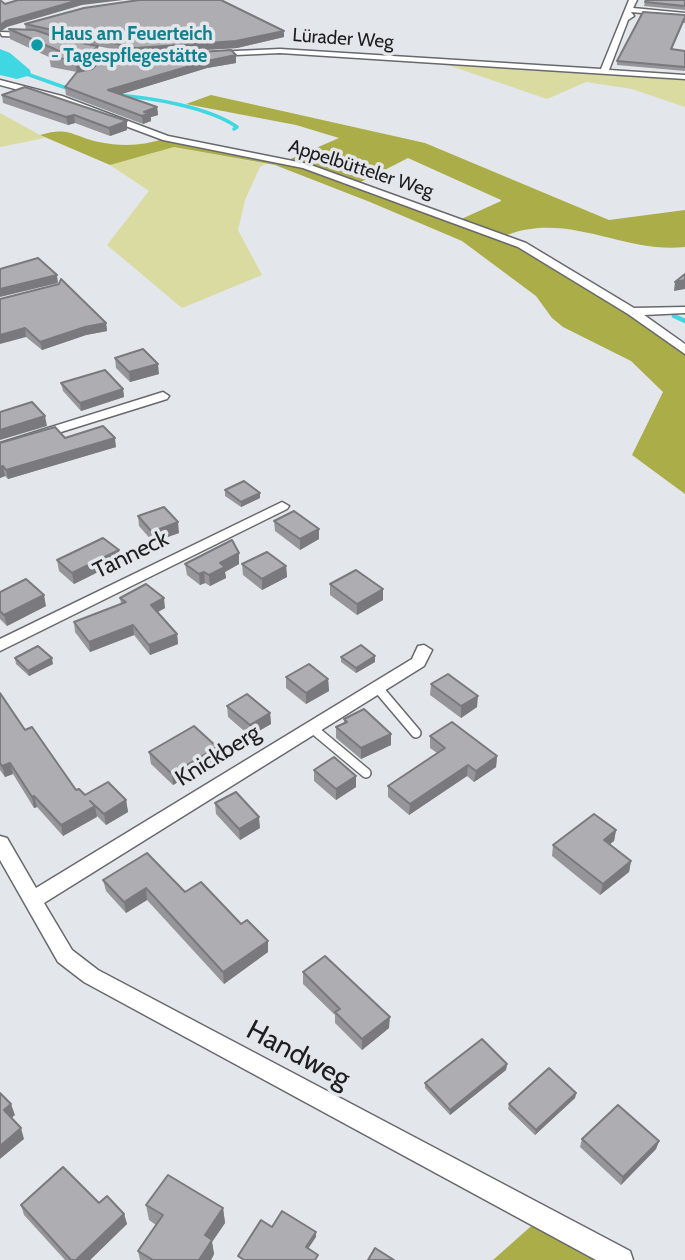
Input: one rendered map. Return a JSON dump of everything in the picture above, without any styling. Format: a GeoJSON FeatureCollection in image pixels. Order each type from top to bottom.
{"type":"FeatureCollection","features":[{"type":"Feature","properties":{"kind":"street"},"geometry":{"type":"LineString","coordinates":[[604,72],[625,19],[631,16],[627,14],[633,0]]}},
{"type":"Feature","properties":{"kind":"street"},"geometry":{"type":"LineString","coordinates":[[629,10],[685,15]]}},
{"type":"Feature","properties":{"kind":"street"},"geometry":{"type":"LineString","coordinates":[[1,34],[25,25]]}},
{"type":"Feature","properties":{"kind":"street"},"geometry":{"type":"LineString","coordinates":[[1,34],[43,37]]}},
{"type":"Feature","properties":{"kind":"street","name":"Lürader Weg"},"geometry":{"type":"LineString","coordinates":[[207,55],[280,51],[685,77]]}},
{"type":"Feature","properties":{"kind":"street","name":"Appelbütteler Weg"},"geometry":{"type":"LineString","coordinates":[[0,82],[59,98],[166,138],[286,161],[406,201],[522,245],[632,312],[685,350]]}},
{"type":"Feature","properties":{"kind":"street"},"geometry":{"type":"LineString","coordinates":[[632,312],[685,310]]}},
{"type":"Feature","properties":{"kind":"street"},"geometry":{"type":"LineString","coordinates":[[0,447],[163,396]]}},
{"type":"Feature","properties":{"kind":"street","name":"Tanneck"},"geometry":{"type":"LineString","coordinates":[[0,646],[282,506]]}},
{"type":"Feature","properties":{"kind":"street","name":"Knickberg"},"geometry":{"type":"LineString","coordinates":[[33,900],[418,662],[424,650]]}},
{"type":"Feature","properties":{"kind":"street","name":"Handweg"},"geometry":{"type":"LineString","coordinates":[[0,843],[65,956],[91,975],[621,1260]]}},
{"type":"Feature","properties":{"kind":"lane"},"geometry":{"type":"LineString","coordinates":[[377,687],[416,733]]}},
{"type":"Feature","properties":{"kind":"lane"},"geometry":{"type":"LineString","coordinates":[[312,728],[366,773]]}},
{"type":"Feature","properties":{"kind":"green space"},"geometry":{"type":"Polygon","coordinates":[[[448,65],[685,80],[685,107],[632,89],[586,82],[547,99],[448,65]]]}},
{"type":"Feature","properties":{"kind":"green space"},"geometry":{"type":"Polygon","coordinates":[[[0,113],[40,135],[45,138],[0,147],[0,113]]]}},
{"type":"Feature","properties":{"kind":"green space"},"geometry":{"type":"Polygon","coordinates":[[[174,147],[266,164],[260,167],[245,200],[238,230],[262,275],[182,308],[107,245],[149,191],[110,165],[174,147]]]}},
{"type":"Feature","properties":{"kind":"shaded area"},"geometry":{"type":"Polygon","coordinates":[[[211,95],[425,143],[609,220],[685,210],[685,247],[639,244],[549,228],[526,230],[502,237],[522,245],[685,350],[685,494],[632,455],[663,392],[631,361],[563,327],[552,318],[536,296],[462,241],[275,165],[174,147],[110,165],[40,135],[58,131],[116,145],[149,143],[166,138],[286,161],[339,138],[296,125],[186,104],[211,95]],[[408,158],[359,183],[457,221],[501,200],[408,158]]]}},
{"type":"Feature","properties":{"kind":"shaded area"},"geometry":{"type":"Polygon","coordinates":[[[538,1220],[621,1260],[493,1260],[538,1220]]]}},
{"type":"Feature","properties":{"kind":"water"},"geometry":{"type":"Polygon","coordinates":[[[0,49],[10,53],[30,70],[31,75],[17,79],[0,75],[0,49]]]}},
{"type":"Feature","properties":{"kind":"building"},"geometry":{"type":"Polygon","coordinates":[[[0,0],[5,4],[18,0],[79,0],[0,25],[0,0]]]}},
{"type":"Feature","properties":{"kind":"building"},"geometry":{"type":"Polygon","coordinates":[[[139,0],[221,0],[284,31],[236,41],[136,48],[25,24],[84,8],[139,0]]]}},
{"type":"Feature","properties":{"kind":"building"},"geometry":{"type":"Polygon","coordinates":[[[685,0],[685,6],[645,2],[685,0]]]}},
{"type":"Feature","properties":{"kind":"building"},"geometry":{"type":"Polygon","coordinates":[[[643,12],[685,15],[671,49],[685,51],[685,67],[617,61],[643,12]]]}},
{"type":"Feature","properties":{"kind":"building"},"geometry":{"type":"Polygon","coordinates":[[[9,29],[35,30],[64,40],[98,46],[86,58],[75,61],[49,56],[59,51],[9,29]]]}},
{"type":"Feature","properties":{"kind":"building"},"geometry":{"type":"Polygon","coordinates":[[[231,50],[236,55],[108,90],[157,107],[144,112],[150,113],[142,116],[65,87],[77,72],[92,69],[110,52],[135,56],[231,50]]]}},
{"type":"Feature","properties":{"kind":"building"},"geometry":{"type":"Polygon","coordinates":[[[25,87],[127,121],[109,128],[74,115],[66,117],[2,95],[25,87]]]}},
{"type":"Feature","properties":{"kind":"building"},"geometry":{"type":"Polygon","coordinates":[[[38,258],[57,275],[0,289],[0,269],[38,258]]]}},
{"type":"Feature","properties":{"kind":"building"},"geometry":{"type":"Polygon","coordinates":[[[61,279],[106,323],[40,342],[25,328],[0,335],[0,299],[59,284],[61,279]]]}},
{"type":"Feature","properties":{"kind":"building"},"geometry":{"type":"Polygon","coordinates":[[[143,349],[158,364],[129,372],[115,358],[143,349]]]}},
{"type":"Feature","properties":{"kind":"building"},"geometry":{"type":"Polygon","coordinates":[[[105,370],[123,389],[80,403],[61,383],[105,370]]]}},
{"type":"Feature","properties":{"kind":"building"},"geometry":{"type":"Polygon","coordinates":[[[32,402],[45,416],[0,430],[0,412],[32,402]]]}},
{"type":"Feature","properties":{"kind":"building"},"geometry":{"type":"Polygon","coordinates":[[[103,426],[115,438],[6,470],[3,466],[0,467],[0,443],[55,427],[65,438],[103,426]]]}},
{"type":"Feature","properties":{"kind":"building"},"geometry":{"type":"Polygon","coordinates":[[[244,481],[260,493],[241,502],[225,490],[244,481]]]}},
{"type":"Feature","properties":{"kind":"building"},"geometry":{"type":"Polygon","coordinates":[[[164,507],[178,522],[152,532],[138,516],[164,507]]]}},
{"type":"Feature","properties":{"kind":"building"},"geometry":{"type":"Polygon","coordinates":[[[294,511],[319,529],[300,539],[274,521],[294,511]]]}},
{"type":"Feature","properties":{"kind":"building"},"geometry":{"type":"Polygon","coordinates":[[[103,538],[119,550],[72,573],[57,560],[103,538]]]}},
{"type":"Feature","properties":{"kind":"building"},"geometry":{"type":"Polygon","coordinates":[[[232,540],[239,553],[220,563],[225,567],[209,575],[204,572],[199,574],[185,564],[232,540]]]}},
{"type":"Feature","properties":{"kind":"building"},"geometry":{"type":"Polygon","coordinates":[[[267,552],[286,566],[262,579],[242,564],[267,552]]]}},
{"type":"Feature","properties":{"kind":"building"},"geometry":{"type":"Polygon","coordinates":[[[356,570],[383,589],[357,604],[330,584],[356,570]]]}},
{"type":"Feature","properties":{"kind":"building"},"geometry":{"type":"Polygon","coordinates":[[[26,579],[44,595],[4,615],[0,611],[0,592],[26,579]]]}},
{"type":"Feature","properties":{"kind":"building"},"geometry":{"type":"Polygon","coordinates":[[[146,584],[164,598],[151,605],[177,634],[149,645],[133,625],[89,642],[74,622],[126,602],[120,598],[146,584]]]}},
{"type":"Feature","properties":{"kind":"building"},"geometry":{"type":"Polygon","coordinates":[[[361,645],[375,656],[356,668],[341,657],[361,645]]]}},
{"type":"Feature","properties":{"kind":"building"},"geometry":{"type":"Polygon","coordinates":[[[38,646],[52,658],[28,671],[15,658],[38,646]]]}},
{"type":"Feature","properties":{"kind":"building"},"geometry":{"type":"Polygon","coordinates":[[[309,664],[328,679],[306,693],[286,677],[309,664]]]}},
{"type":"Feature","properties":{"kind":"building"},"geometry":{"type":"Polygon","coordinates":[[[448,674],[478,696],[461,706],[431,684],[448,674]]]}},
{"type":"Feature","properties":{"kind":"building"},"geometry":{"type":"Polygon","coordinates":[[[0,693],[25,730],[32,727],[76,790],[79,789],[85,795],[108,782],[126,800],[104,814],[90,801],[95,806],[61,825],[34,796],[32,797],[10,763],[2,766],[0,763],[0,693]]]}},
{"type":"Feature","properties":{"kind":"building"},"geometry":{"type":"Polygon","coordinates":[[[247,694],[270,713],[250,725],[227,706],[247,694]]]}},
{"type":"Feature","properties":{"kind":"building"},"geometry":{"type":"Polygon","coordinates":[[[364,709],[391,734],[361,748],[336,727],[347,722],[344,719],[364,709]]]}},
{"type":"Feature","properties":{"kind":"building"},"geometry":{"type":"Polygon","coordinates":[[[452,722],[497,756],[476,771],[468,765],[410,804],[388,786],[445,748],[430,736],[452,722]]]}},
{"type":"Feature","properties":{"kind":"building"},"geometry":{"type":"Polygon","coordinates":[[[194,726],[217,747],[172,774],[149,752],[194,726]]]}},
{"type":"Feature","properties":{"kind":"building"},"geometry":{"type":"Polygon","coordinates":[[[334,757],[356,776],[336,789],[314,770],[334,757]]]}},
{"type":"Feature","properties":{"kind":"building"},"geometry":{"type":"Polygon","coordinates":[[[236,792],[259,817],[239,829],[215,803],[236,792]]]}},
{"type":"Feature","properties":{"kind":"building"},"geometry":{"type":"Polygon","coordinates":[[[594,814],[616,830],[604,840],[631,861],[603,884],[553,845],[594,814]]]}},
{"type":"Feature","properties":{"kind":"building"},"geometry":{"type":"Polygon","coordinates":[[[147,853],[185,892],[201,882],[241,924],[247,920],[268,941],[223,972],[146,888],[124,902],[103,880],[147,853]]]}},
{"type":"Feature","properties":{"kind":"building"},"geometry":{"type":"Polygon","coordinates":[[[325,956],[390,1017],[362,1039],[335,1012],[340,1009],[303,972],[325,956]]]}},
{"type":"Feature","properties":{"kind":"building"},"geometry":{"type":"Polygon","coordinates":[[[482,1039],[507,1064],[450,1110],[425,1083],[482,1039]]]}},
{"type":"Feature","properties":{"kind":"building"},"geometry":{"type":"Polygon","coordinates":[[[549,1068],[576,1093],[536,1130],[509,1104],[549,1068]]]}},
{"type":"Feature","properties":{"kind":"building"},"geometry":{"type":"Polygon","coordinates":[[[0,1093],[11,1104],[4,1110],[21,1128],[0,1146],[0,1093]]]}},
{"type":"Feature","properties":{"kind":"building"},"geometry":{"type":"Polygon","coordinates":[[[618,1105],[659,1141],[623,1177],[582,1139],[618,1105]]]}},
{"type":"Feature","properties":{"kind":"building"},"geometry":{"type":"Polygon","coordinates":[[[63,1167],[99,1203],[107,1196],[124,1214],[76,1260],[71,1260],[21,1205],[63,1167]]]}},
{"type":"Feature","properties":{"kind":"building"},"geometry":{"type":"Polygon","coordinates":[[[168,1175],[223,1208],[205,1235],[212,1240],[199,1260],[153,1260],[138,1251],[163,1215],[146,1205],[168,1175]]]}},
{"type":"Feature","properties":{"kind":"building"},"geometry":{"type":"Polygon","coordinates":[[[282,1211],[316,1232],[306,1247],[318,1255],[315,1260],[244,1260],[238,1256],[261,1220],[272,1227],[282,1211]]]}},
{"type":"Feature","properties":{"kind":"building"},"geometry":{"type":"Polygon","coordinates":[[[375,1248],[394,1260],[368,1260],[375,1248]]]}},
{"type":"Feature","properties":{"kind":"waterway"},"geometry":{"type":"LineString","coordinates":[[24,73],[72,90]]}},
{"type":"Feature","properties":{"kind":"waterway"},"geometry":{"type":"LineString","coordinates":[[114,95],[144,98],[195,109],[225,120],[237,127],[234,129]]}},
{"type":"Feature","properties":{"kind":"waterway"},"geometry":{"type":"LineString","coordinates":[[674,316],[685,321]]}},
{"type":"Feature","properties":{"kind":"place","name":"Haus am Feuerteich - Tagespflegestätte"},"geometry":{"type":"Point","coordinates":[37,45]}}]}
